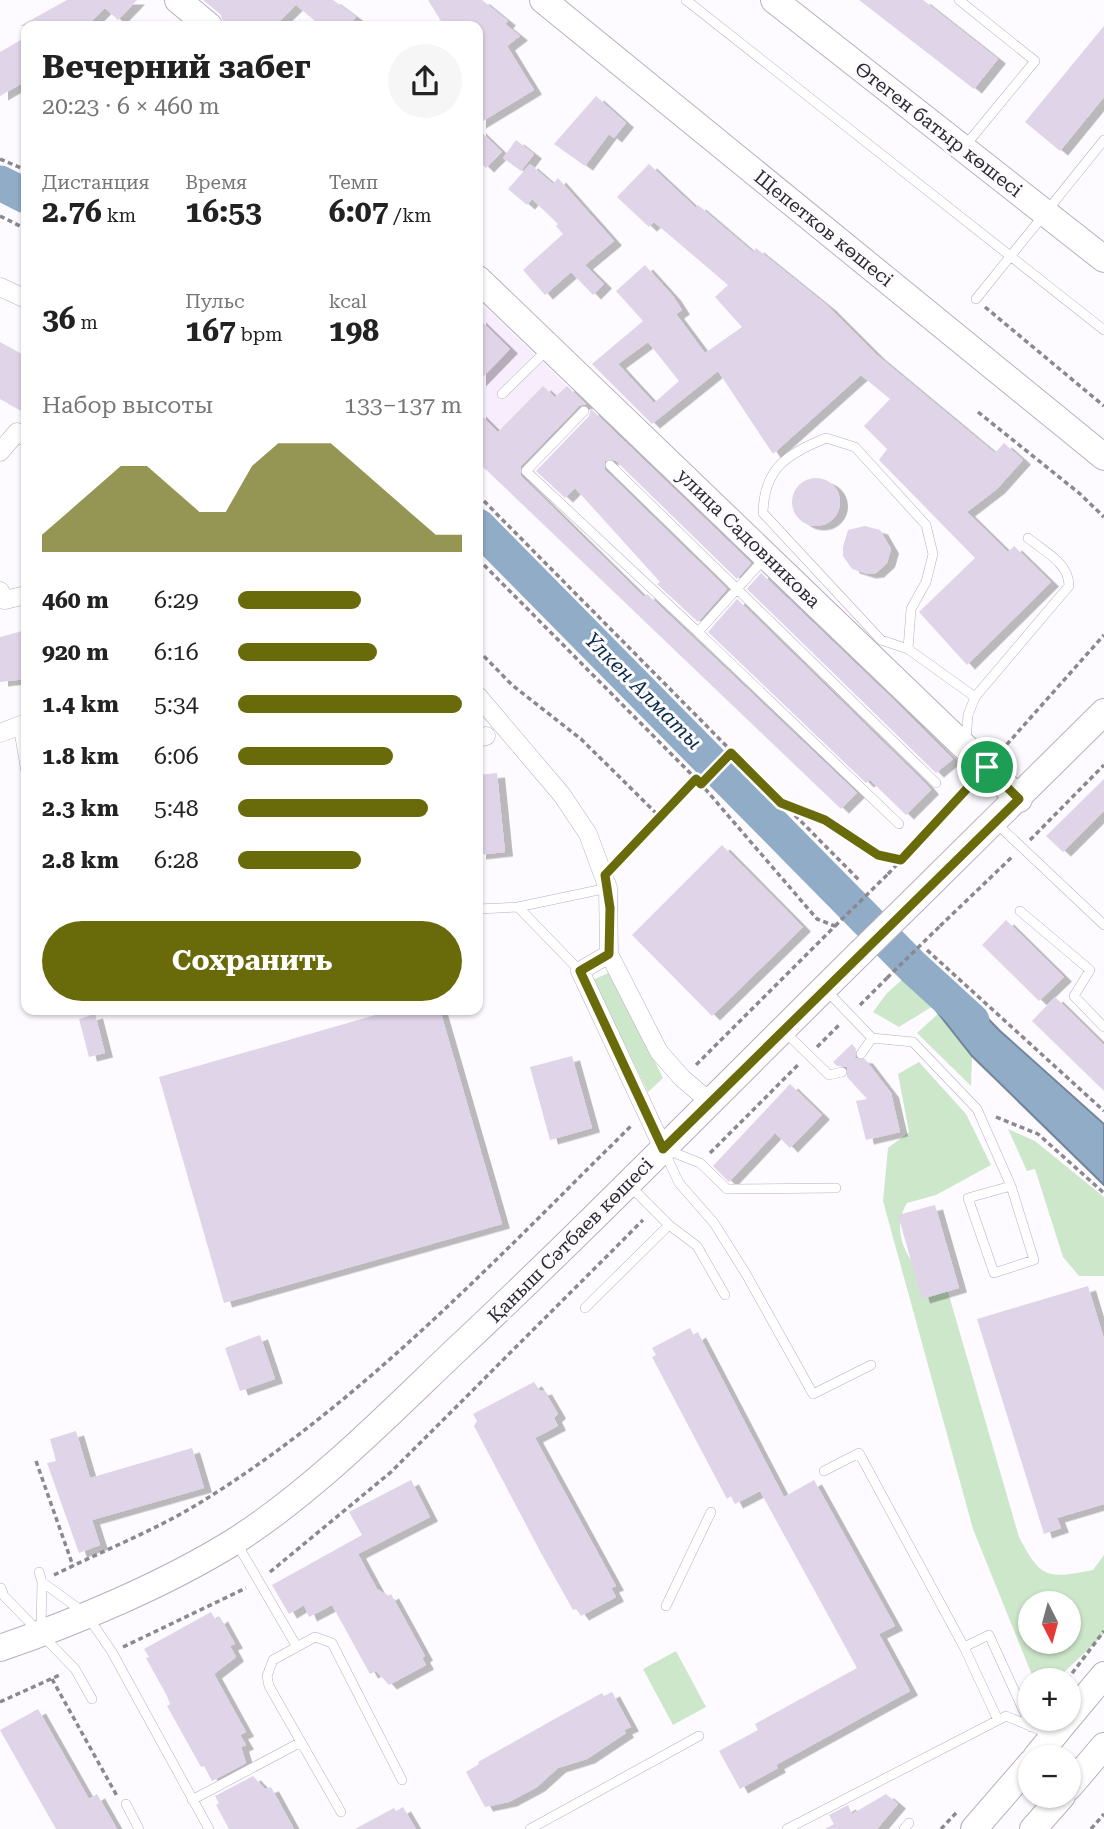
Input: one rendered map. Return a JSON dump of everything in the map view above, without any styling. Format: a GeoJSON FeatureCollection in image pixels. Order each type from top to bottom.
{"type":"FeatureCollection","features":[{"type":"Feature","properties":{"kind":"main road"},"geometry":{"type":"LineString","coordinates":[[178,0],[203,21]]}},
{"type":"Feature","properties":{"kind":"main road","name":"Щепетков көшесі"},"geometry":{"type":"LineString","coordinates":[[543,0],[1104,457]]}},
{"type":"Feature","properties":{"kind":"main road","name":"Өтеген батыр көшесі"},"geometry":{"type":"LineString","coordinates":[[774,0],[1104,259]]}},
{"type":"Feature","properties":{"kind":"main road","name":"улица Садовникова"},"geometry":{"type":"LineString","coordinates":[[483,284],[1019,799]]}},
{"type":"Feature","properties":{"kind":"main road","name":"Қаныш Сәтбаев көшесі"},"geometry":{"type":"LineString","coordinates":[[0,1648],[41,1634],[182,1570],[235,1540],[368,1434],[511,1299],[1104,712]]}},
{"type":"Feature","properties":{"kind":"main road"},"geometry":{"type":"LineString","coordinates":[[1081,1698],[1104,1675]]}},
{"type":"Feature","properties":{"kind":"main road"},"geometry":{"type":"LineString","coordinates":[[1081,1773],[1104,1746]]}},
{"type":"Feature","properties":{"kind":"main road"},"geometry":{"type":"LineString","coordinates":[[974,1829],[1018,1778]]}},
{"type":"Feature","properties":{"kind":"main road"},"geometry":{"type":"LineString","coordinates":[[1033,1829],[1051,1808]]}},
{"type":"Feature","properties":{"kind":"street"},"geometry":{"type":"LineString","coordinates":[[0,287],[21,297]]}},
{"type":"Feature","properties":{"kind":"street"},"geometry":{"type":"LineString","coordinates":[[0,452],[17,432],[21,434]]}},
{"type":"Feature","properties":{"kind":"street"},"geometry":{"type":"LineString","coordinates":[[0,591],[5,600],[21,596]]}},
{"type":"Feature","properties":{"kind":"street"},"geometry":{"type":"LineString","coordinates":[[483,702],[562,795],[588,834],[606,881],[609,954],[659,1052],[682,1078],[710,1102]]}},
{"type":"Feature","properties":{"kind":"street"},"geometry":{"type":"LineString","coordinates":[[0,733],[21,725]]}},
{"type":"Feature","properties":{"kind":"street"},"geometry":{"type":"LineString","coordinates":[[609,954],[580,971],[663,1149]]}},
{"type":"Feature","properties":{"kind":"lane"},"geometry":{"type":"LineString","coordinates":[[686,0],[1104,330]]}},
{"type":"Feature","properties":{"kind":"lane"},"geometry":{"type":"LineString","coordinates":[[959,0],[1035,61],[964,148]]}},
{"type":"Feature","properties":{"kind":"lane"},"geometry":{"type":"LineString","coordinates":[[976,299],[1104,140]]}},
{"type":"Feature","properties":{"kind":"lane"},"geometry":{"type":"LineString","coordinates":[[502,394],[549,348]]}},
{"type":"Feature","properties":{"kind":"lane"},"geometry":{"type":"LineString","coordinates":[[584,411],[526,471],[899,824]]}},
{"type":"Feature","properties":{"kind":"lane"},"geometry":{"type":"LineString","coordinates":[[908,649],[911,609],[926,582],[933,554],[926,525],[855,447],[826,438],[799,449],[775,468],[764,492],[763,513],[881,640],[908,649],[975,696]]}},
{"type":"Feature","properties":{"kind":"lane"},"geometry":{"type":"LineString","coordinates":[[610,465],[936,783]]}},
{"type":"Feature","properties":{"kind":"lane"},"geometry":{"type":"LineString","coordinates":[[966,746],[968,715],[975,696],[1069,586],[1069,574],[1063,566],[1028,538]]}},
{"type":"Feature","properties":{"kind":"lane"},"geometry":{"type":"LineString","coordinates":[[698,632],[768,555]]}},
{"type":"Feature","properties":{"kind":"lane"},"geometry":{"type":"LineString","coordinates":[[995,822],[1104,925]]}},
{"type":"Feature","properties":{"kind":"lane"},"geometry":{"type":"LineString","coordinates":[[483,909],[518,906],[606,881]]}},
{"type":"Feature","properties":{"kind":"lane"},"geometry":{"type":"LineString","coordinates":[[518,906],[580,971]]}},
{"type":"Feature","properties":{"kind":"lane"},"geometry":{"type":"LineString","coordinates":[[1020,911],[1090,970],[1074,996],[1104,1027]]}},
{"type":"Feature","properties":{"kind":"lane"},"geometry":{"type":"LineString","coordinates":[[824,988],[872,1038],[913,1042],[977,1109],[1011,1186],[1034,1260],[994,1273],[968,1198],[1011,1186]]}},
{"type":"Feature","properties":{"kind":"lane"},"geometry":{"type":"LineString","coordinates":[[783,1030],[829,1075],[842,1072]]}},
{"type":"Feature","properties":{"kind":"lane"},"geometry":{"type":"LineString","coordinates":[[861,1054],[872,1038]]}},
{"type":"Feature","properties":{"kind":"lane"},"geometry":{"type":"LineString","coordinates":[[663,1149],[700,1163],[727,1189],[836,1188]]}},
{"type":"Feature","properties":{"kind":"lane"},"geometry":{"type":"LineString","coordinates":[[663,1149],[679,1183],[714,1223],[746,1274],[813,1394],[871,1365]]}},
{"type":"Feature","properties":{"kind":"lane"},"geometry":{"type":"LineString","coordinates":[[627,1184],[669,1225],[697,1246],[725,1295]]}},
{"type":"Feature","properties":{"kind":"lane"},"geometry":{"type":"LineString","coordinates":[[585,1308],[669,1225]]}},
{"type":"Feature","properties":{"kind":"lane"},"geometry":{"type":"LineString","coordinates":[[824,1471],[859,1453],[964,1647],[998,1720]]}},
{"type":"Feature","properties":{"kind":"lane"},"geometry":{"type":"LineString","coordinates":[[666,1606],[711,1512]]}},
{"type":"Feature","properties":{"kind":"lane"},"geometry":{"type":"LineString","coordinates":[[235,1540],[298,1647]]}},
{"type":"Feature","properties":{"kind":"lane"},"geometry":{"type":"LineString","coordinates":[[41,1634],[40,1577],[86,1614],[112,1652],[209,1829]]}},
{"type":"Feature","properties":{"kind":"lane"},"geometry":{"type":"LineString","coordinates":[[1,1587],[4,1597],[75,1669],[92,1699]]}},
{"type":"Feature","properties":{"kind":"lane"},"geometry":{"type":"LineString","coordinates":[[964,1647],[989,1635],[1018,1675]]}},
{"type":"Feature","properties":{"kind":"lane"},"geometry":{"type":"LineString","coordinates":[[341,1812],[267,1676],[273,1660],[315,1637],[332,1643],[402,1780]]}},
{"type":"Feature","properties":{"kind":"lane"},"geometry":{"type":"LineString","coordinates":[[787,1829],[1006,1716],[1018,1718]]}},
{"type":"Feature","properties":{"kind":"lane"},"geometry":{"type":"LineString","coordinates":[[530,1829],[699,1736]]}},
{"type":"Feature","properties":{"kind":"lane"},"geometry":{"type":"LineString","coordinates":[[192,1800],[301,1742]]}},
{"type":"Feature","properties":{"kind":"lane"},"geometry":{"type":"LineString","coordinates":[[126,1804],[139,1829]]}},
{"type":"Feature","properties":{"kind":"path"},"geometry":{"type":"LineString","coordinates":[[0,159],[21,168]]}},
{"type":"Feature","properties":{"kind":"path"},"geometry":{"type":"LineString","coordinates":[[0,216],[21,226]]}},
{"type":"Feature","properties":{"kind":"path"},"geometry":{"type":"LineString","coordinates":[[976,299],[1104,406]]}},
{"type":"Feature","properties":{"kind":"path"},"geometry":{"type":"LineString","coordinates":[[978,412],[1079,493],[1104,517]]}},
{"type":"Feature","properties":{"kind":"path"},"geometry":{"type":"LineString","coordinates":[[483,500],[860,881]]}},
{"type":"Feature","properties":{"kind":"path"},"geometry":{"type":"LineString","coordinates":[[483,564],[701,784],[817,919],[835,926]]}},
{"type":"Feature","properties":{"kind":"path"},"geometry":{"type":"LineString","coordinates":[[693,1068],[888,874],[1104,635]]}},
{"type":"Feature","properties":{"kind":"path"},"geometry":{"type":"LineString","coordinates":[[483,655],[512,685],[581,739],[660,817]]}},
{"type":"Feature","properties":{"kind":"path"},"geometry":{"type":"LineString","coordinates":[[701,784],[731,753]]}},
{"type":"Feature","properties":{"kind":"path"},"geometry":{"type":"LineString","coordinates":[[606,881],[696,779]]}},
{"type":"Feature","properties":{"kind":"path"},"geometry":{"type":"LineString","coordinates":[[781,803],[825,820],[878,855],[901,860]]}},
{"type":"Feature","properties":{"kind":"path"},"geometry":{"type":"LineString","coordinates":[[887,978],[940,926]]}},
{"type":"Feature","properties":{"kind":"path"},"geometry":{"type":"LineString","coordinates":[[927,950],[1104,1111]]}},
{"type":"Feature","properties":{"kind":"path"},"geometry":{"type":"LineString","coordinates":[[977,1109],[1038,1134],[1104,1193]]}},
{"type":"Feature","properties":{"kind":"path"},"geometry":{"type":"LineString","coordinates":[[36,1461],[73,1566],[204,1501],[315,1422],[426,1326],[636,1122]]}},
{"type":"Feature","properties":{"kind":"path"},"geometry":{"type":"LineString","coordinates":[[1076,1668],[1104,1631]]}},
{"type":"Feature","properties":{"kind":"path"},"geometry":{"type":"LineString","coordinates":[[52,1679],[114,1793],[126,1804]]}},
{"type":"Feature","properties":{"kind":"path"},"geometry":{"type":"LineString","coordinates":[[1091,1829],[1104,1814]]}},
{"type":"Feature","properties":{"kind":"shaded area"},"geometry":{"type":"Polygon","coordinates":[[[483,305],[567,386],[486,471],[483,468],[483,305]]]}},
{"type":"Feature","properties":{"kind":"green space"},"geometry":{"type":"Polygon","coordinates":[[[610,972],[663,1078],[648,1092],[593,980],[610,972]]]}},
{"type":"Feature","properties":{"kind":"green space"},"geometry":{"type":"Polygon","coordinates":[[[904,978],[933,1006],[899,1027],[873,1012],[887,993],[904,978]]]}},
{"type":"Feature","properties":{"kind":"green space"},"geometry":{"type":"Polygon","coordinates":[[[939,1013],[972,1056],[971,1086],[917,1033],[939,1013]]]}},
{"type":"Feature","properties":{"kind":"green space"},"geometry":{"type":"Polygon","coordinates":[[[919,1062],[966,1114],[991,1165],[936,1195],[907,1203],[901,1216],[902,1242],[915,1266],[925,1277],[948,1292],[1019,1537],[1033,1561],[1047,1573],[1065,1575],[1093,1570],[1104,1555],[1104,1634],[1069,1668],[1029,1668],[1023,1654],[1082,1654],[1082,1591],[1018,1591],[1018,1640],[973,1529],[883,1201],[888,1148],[909,1132],[898,1074],[919,1062]]]}},
{"type":"Feature","properties":{"kind":"green space"},"geometry":{"type":"Polygon","coordinates":[[[1008,1129],[1035,1141],[1104,1197],[1104,1276],[1079,1276],[1063,1257],[1035,1169],[1027,1171],[1008,1129]]]}},
{"type":"Feature","properties":{"kind":"green space"},"geometry":{"type":"Polygon","coordinates":[[[676,1651],[706,1707],[673,1725],[643,1669],[676,1651]]]}},
{"type":"Feature","properties":{"kind":"water"},"geometry":{"type":"Polygon","coordinates":[[[948,977],[999,1030],[1104,1124],[1104,1185],[972,1056],[927,999],[948,977]]]}},
{"type":"Feature","properties":{"kind":"building"},"geometry":{"type":"Polygon","coordinates":[[[67,0],[137,0],[118,20],[105,8],[92,21],[29,21],[67,0]]]}},
{"type":"Feature","properties":{"kind":"building"},"geometry":{"type":"Polygon","coordinates":[[[203,0],[333,0],[356,17],[352,21],[315,21],[296,5],[280,21],[223,21],[220,14],[203,0]]]}},
{"type":"Feature","properties":{"kind":"building"},"geometry":{"type":"Polygon","coordinates":[[[428,0],[482,0],[508,21],[505,24],[520,36],[507,46],[534,90],[483,121],[483,21],[441,21],[428,0]]]}},
{"type":"Feature","properties":{"kind":"building"},"geometry":{"type":"Polygon","coordinates":[[[859,0],[923,0],[998,59],[974,89],[859,0]]]}},
{"type":"Feature","properties":{"kind":"building"},"geometry":{"type":"Polygon","coordinates":[[[1104,26],[1104,97],[1060,151],[1025,122],[1104,26]]]}},
{"type":"Feature","properties":{"kind":"building"},"geometry":{"type":"Polygon","coordinates":[[[21,40],[21,84],[0,96],[0,52],[21,40]]]}},
{"type":"Feature","properties":{"kind":"building"},"geometry":{"type":"Polygon","coordinates":[[[596,96],[626,123],[614,138],[609,134],[585,166],[554,144],[596,96]]]}},
{"type":"Feature","properties":{"kind":"building"},"geometry":{"type":"Polygon","coordinates":[[[483,134],[502,152],[486,168],[483,165],[483,134]]]}},
{"type":"Feature","properties":{"kind":"building"},"geometry":{"type":"Polygon","coordinates":[[[516,140],[534,154],[521,171],[503,158],[516,140]]]}},
{"type":"Feature","properties":{"kind":"building"},"geometry":{"type":"Polygon","coordinates":[[[530,164],[553,184],[558,178],[614,241],[585,265],[604,284],[593,295],[571,272],[545,295],[523,270],[563,234],[556,226],[558,224],[532,199],[527,205],[508,189],[530,164]]]}},
{"type":"Feature","properties":{"kind":"building"},"geometry":{"type":"Polygon","coordinates":[[[649,164],[696,208],[698,205],[753,252],[756,248],[828,306],[877,355],[995,453],[1004,443],[1023,460],[997,489],[967,512],[1008,552],[1014,546],[1051,582],[967,665],[919,612],[975,558],[879,460],[887,449],[864,426],[890,399],[861,375],[773,454],[718,371],[652,424],[592,364],[643,321],[616,291],[645,265],[673,296],[682,310],[676,314],[705,353],[742,327],[715,297],[728,285],[654,222],[649,227],[617,197],[649,164]],[[648,342],[618,364],[654,403],[679,381],[648,342]]]}},
{"type":"Feature","properties":{"kind":"building"},"geometry":{"type":"Polygon","coordinates":[[[483,323],[510,349],[483,377],[483,323]]]}},
{"type":"Feature","properties":{"kind":"building"},"geometry":{"type":"Polygon","coordinates":[[[0,342],[21,354],[21,410],[0,399],[0,342]]]}},
{"type":"Feature","properties":{"kind":"building"},"geometry":{"type":"Polygon","coordinates":[[[543,386],[555,397],[567,386],[586,404],[579,406],[521,466],[521,476],[644,597],[647,594],[857,793],[841,809],[483,467],[483,417],[498,432],[543,386]]]}},
{"type":"Feature","properties":{"kind":"building"},"geometry":{"type":"Polygon","coordinates":[[[591,409],[751,563],[737,579],[615,460],[605,461],[605,470],[727,589],[698,622],[657,584],[660,582],[575,488],[565,498],[536,471],[589,416],[591,409]]]}},
{"type":"Feature","properties":{"kind":"building"},"geometry":{"type":"Polygon","coordinates":[[[816,478],[833,485],[840,502],[833,519],[816,526],[799,519],[792,502],[799,485],[816,478]]]}},
{"type":"Feature","properties":{"kind":"building"},"geometry":{"type":"Polygon","coordinates":[[[865,526],[880,530],[891,549],[887,563],[876,573],[868,574],[852,569],[843,556],[848,530],[865,526]]]}},
{"type":"Feature","properties":{"kind":"building"},"geometry":{"type":"Polygon","coordinates":[[[761,573],[953,759],[936,773],[747,589],[761,573]]]}},
{"type":"Feature","properties":{"kind":"building"},"geometry":{"type":"Polygon","coordinates":[[[737,599],[931,790],[906,815],[870,780],[866,783],[708,632],[737,599]]]}},
{"type":"Feature","properties":{"kind":"building"},"geometry":{"type":"Polygon","coordinates":[[[21,631],[21,680],[0,682],[0,637],[21,631]]]}},
{"type":"Feature","properties":{"kind":"building"},"geometry":{"type":"Polygon","coordinates":[[[497,773],[505,852],[483,854],[483,774],[497,773]]]}},
{"type":"Feature","properties":{"kind":"building"},"geometry":{"type":"Polygon","coordinates":[[[1104,779],[1104,811],[1063,852],[1046,836],[1104,779]]]}},
{"type":"Feature","properties":{"kind":"building"},"geometry":{"type":"Polygon","coordinates":[[[722,845],[803,927],[712,1016],[632,935],[722,845]]]}},
{"type":"Feature","properties":{"kind":"building"},"geometry":{"type":"Polygon","coordinates":[[[1006,920],[1064,977],[1039,1001],[982,945],[1006,920]]]}},
{"type":"Feature","properties":{"kind":"building"},"geometry":{"type":"Polygon","coordinates":[[[1055,997],[1104,1045],[1104,1091],[1032,1021],[1055,997]]]}},
{"type":"Feature","properties":{"kind":"building"},"geometry":{"type":"Polygon","coordinates":[[[95,1015],[105,1053],[89,1057],[79,1019],[95,1015]]]}},
{"type":"Feature","properties":{"kind":"building"},"geometry":{"type":"Polygon","coordinates":[[[376,1015],[441,1015],[502,1224],[224,1303],[159,1077],[376,1015]]]}},
{"type":"Feature","properties":{"kind":"building"},"geometry":{"type":"Polygon","coordinates":[[[852,1044],[856,1049],[855,1058],[865,1059],[891,1093],[900,1132],[866,1140],[856,1101],[867,1099],[847,1077],[847,1067],[837,1066],[833,1062],[852,1044]]]}},
{"type":"Feature","properties":{"kind":"building"},"geometry":{"type":"Polygon","coordinates":[[[572,1056],[592,1128],[550,1140],[530,1067],[572,1056]]]}},
{"type":"Feature","properties":{"kind":"building"},"geometry":{"type":"Polygon","coordinates":[[[790,1084],[822,1115],[790,1148],[775,1133],[729,1182],[713,1166],[790,1084]]]}},
{"type":"Feature","properties":{"kind":"building"},"geometry":{"type":"Polygon","coordinates":[[[935,1205],[959,1288],[922,1299],[898,1215],[935,1205]]]}},
{"type":"Feature","properties":{"kind":"building"},"geometry":{"type":"Polygon","coordinates":[[[1088,1286],[1104,1339],[1104,1504],[1057,1518],[1061,1528],[1044,1534],[977,1319],[1088,1286]]]}},
{"type":"Feature","properties":{"kind":"building"},"geometry":{"type":"Polygon","coordinates":[[[690,1328],[694,1336],[698,1333],[784,1497],[814,1480],[895,1626],[879,1634],[910,1691],[776,1765],[778,1768],[740,1789],[719,1751],[758,1730],[755,1724],[857,1668],[760,1491],[735,1504],[731,1496],[727,1499],[652,1357],[656,1355],[652,1348],[690,1328]]]}},
{"type":"Feature","properties":{"kind":"building"},"geometry":{"type":"Polygon","coordinates":[[[260,1335],[275,1379],[240,1391],[225,1348],[260,1335]]]}},
{"type":"Feature","properties":{"kind":"building"},"geometry":{"type":"Polygon","coordinates":[[[534,1382],[540,1391],[544,1390],[558,1414],[554,1418],[558,1426],[535,1438],[616,1586],[611,1588],[616,1597],[581,1616],[576,1609],[573,1610],[474,1426],[477,1421],[473,1414],[534,1382]]]}},
{"type":"Feature","properties":{"kind":"building"},"geometry":{"type":"Polygon","coordinates":[[[76,1431],[90,1478],[192,1448],[204,1488],[92,1520],[100,1545],[79,1553],[47,1463],[56,1461],[50,1439],[76,1431]]]}},
{"type":"Feature","properties":{"kind":"building"},"geometry":{"type":"Polygon","coordinates":[[[411,1480],[430,1517],[358,1554],[377,1589],[388,1596],[391,1594],[425,1656],[422,1658],[426,1665],[389,1685],[376,1671],[370,1674],[332,1605],[309,1617],[304,1605],[289,1614],[272,1585],[362,1535],[349,1512],[411,1480]]]}},
{"type":"Feature","properties":{"kind":"building"},"geometry":{"type":"Polygon","coordinates":[[[211,1612],[216,1620],[220,1617],[235,1644],[230,1646],[236,1657],[214,1674],[246,1732],[240,1735],[246,1745],[241,1747],[246,1763],[212,1781],[204,1766],[201,1767],[167,1706],[170,1704],[167,1696],[146,1658],[149,1657],[144,1649],[211,1612]]]}},
{"type":"Feature","properties":{"kind":"building"},"geometry":{"type":"Polygon","coordinates":[[[612,1692],[631,1727],[624,1730],[626,1733],[587,1759],[558,1768],[537,1787],[509,1802],[485,1807],[466,1772],[479,1764],[478,1762],[602,1693],[604,1696],[612,1692]]]}},
{"type":"Feature","properties":{"kind":"building"},"geometry":{"type":"Polygon","coordinates":[[[38,1709],[89,1799],[97,1794],[117,1829],[56,1829],[0,1730],[38,1709]]]}},
{"type":"Feature","properties":{"kind":"building"},"geometry":{"type":"Polygon","coordinates":[[[253,1776],[265,1789],[271,1787],[294,1829],[229,1829],[216,1805],[219,1803],[215,1796],[253,1776]]]}},
{"type":"Feature","properties":{"kind":"building"},"geometry":{"type":"Polygon","coordinates":[[[886,1794],[898,1804],[877,1829],[825,1829],[834,1824],[829,1815],[848,1805],[852,1814],[886,1794]]]}},
{"type":"Feature","properties":{"kind":"building"},"geometry":{"type":"Polygon","coordinates":[[[403,1807],[416,1829],[355,1829],[394,1808],[396,1811],[403,1807]]]}},
{"type":"Feature","properties":{"kind":"waterway","name":"Үлкен Алматы"},"geometry":{"type":"LineString","coordinates":[[0,183],[21,194]]}},
{"type":"Feature","properties":{"kind":"waterway","name":"Үлкен Алматы"},"geometry":{"type":"LineString","coordinates":[[483,531],[913,967],[972,1021]]}},
{"type":"Feature","properties":{"kind":"route"},"geometry":{"type":"LineString","coordinates":[[731,753],[781,803],[825,820],[878,855],[901,860],[987,767],[1019,799],[663,1149],[580,971],[609,954],[610,908],[605,875],[696,779],[701,784],[731,753]]}}]}
